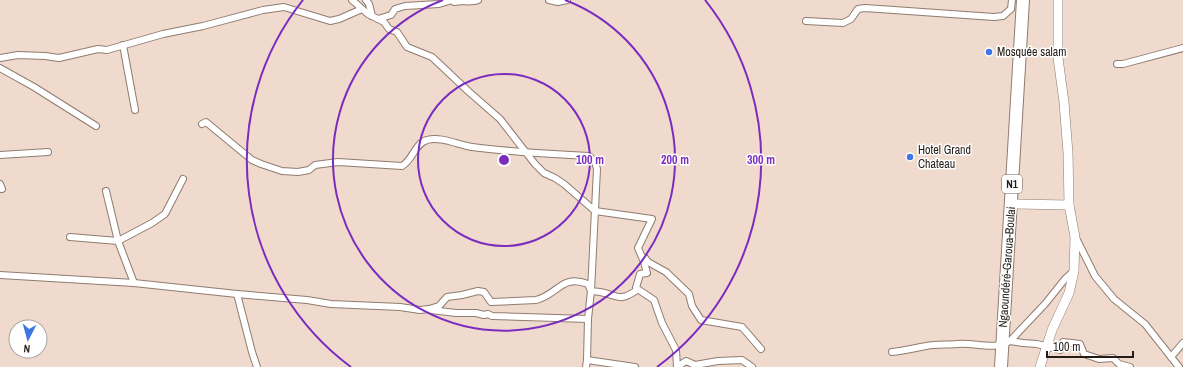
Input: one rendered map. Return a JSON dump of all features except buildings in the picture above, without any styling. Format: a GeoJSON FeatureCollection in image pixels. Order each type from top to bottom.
{"type":"FeatureCollection","features":[{"type":"Feature","properties":{"kind":"highway","name":"Ngaoundéré-Garoua-Boulai"},"geometry":{"type":"LineString","coordinates":[[1001,367],[1006,343],[1011,204],[1023,0]]}},
{"type":"Feature","properties":{"kind":"street"},"geometry":{"type":"LineString","coordinates":[[352,0],[368,14],[384,22],[389,29],[397,32],[407,47],[432,57],[500,119],[535,164],[544,173],[564,184],[595,211],[652,219],[638,248],[647,273],[640,274],[636,288],[637,290],[624,298],[591,291]]}},
{"type":"Feature","properties":{"kind":"street"},"geometry":{"type":"LineString","coordinates":[[366,0],[369,4],[372,16]]}},
{"type":"Feature","properties":{"kind":"street"},"geometry":{"type":"LineString","coordinates":[[378,19],[391,15],[395,9],[405,6],[439,4],[452,0],[454,2],[462,0],[475,2],[478,0]]}},
{"type":"Feature","properties":{"kind":"street"},"geometry":{"type":"LineString","coordinates":[[549,0],[558,2],[567,0]]}},
{"type":"Feature","properties":{"kind":"street"},"geometry":{"type":"LineString","coordinates":[[806,21],[843,24],[850,19],[858,9],[865,8],[994,17],[1003,16],[1011,9],[1012,0]]}},
{"type":"Feature","properties":{"kind":"street"},"geometry":{"type":"LineString","coordinates":[[1040,367],[1052,330],[1069,293],[1074,271],[1075,237],[1069,205],[1068,153],[1064,102],[1058,58],[1058,0]]}},
{"type":"Feature","properties":{"kind":"street"},"geometry":{"type":"LineString","coordinates":[[0,58],[18,55],[59,58],[98,49],[107,50],[163,34],[203,26],[262,10],[284,6],[330,21],[339,19],[362,9]]}},
{"type":"Feature","properties":{"kind":"street"},"geometry":{"type":"LineString","coordinates":[[123,45],[135,110]]}},
{"type":"Feature","properties":{"kind":"street"},"geometry":{"type":"LineString","coordinates":[[1117,64],[1123,64],[1183,48]]}},
{"type":"Feature","properties":{"kind":"street"},"geometry":{"type":"LineString","coordinates":[[0,68],[34,87],[96,126]]}},
{"type":"Feature","properties":{"kind":"street"},"geometry":{"type":"LineString","coordinates":[[202,124],[206,122],[252,160],[282,171],[290,172],[309,170],[315,165],[338,162],[402,166],[409,160],[421,143],[426,140],[437,139],[472,147],[589,156],[596,162],[597,169],[586,367]]}},
{"type":"Feature","properties":{"kind":"street"},"geometry":{"type":"LineString","coordinates":[[0,155],[48,152]]}},
{"type":"Feature","properties":{"kind":"street"},"geometry":{"type":"LineString","coordinates":[[70,237],[118,241],[152,224],[165,214],[183,180]]}},
{"type":"Feature","properties":{"kind":"street"},"geometry":{"type":"LineString","coordinates":[[106,191],[118,241],[134,283]]}},
{"type":"Feature","properties":{"kind":"street"},"geometry":{"type":"LineString","coordinates":[[1011,204],[1069,205]]}},
{"type":"Feature","properties":{"kind":"street"},"geometry":{"type":"LineString","coordinates":[[1075,237],[1094,276],[1114,299],[1145,324],[1179,367]]}},
{"type":"Feature","properties":{"kind":"street"},"geometry":{"type":"LineString","coordinates":[[640,252],[648,262],[666,272],[689,294],[692,306],[701,320],[742,327],[761,349]]}},
{"type":"Feature","properties":{"kind":"street"},"geometry":{"type":"LineString","coordinates":[[1006,343],[1045,304],[1065,279],[1074,271]]}},
{"type":"Feature","properties":{"kind":"street"},"geometry":{"type":"LineString","coordinates":[[0,275],[134,283],[307,300],[331,304],[420,310],[439,306],[447,297],[478,291],[484,292],[491,302],[528,301],[543,298],[572,280],[588,284],[591,291]]}},
{"type":"Feature","properties":{"kind":"street"},"geometry":{"type":"LineString","coordinates":[[636,288],[654,300],[662,323],[676,350],[677,367]]}},
{"type":"Feature","properties":{"kind":"street"},"geometry":{"type":"LineString","coordinates":[[237,294],[257,367]]}},
{"type":"Feature","properties":{"kind":"street"},"geometry":{"type":"LineString","coordinates":[[429,309],[456,313],[488,314],[492,316],[588,319]]}},
{"type":"Feature","properties":{"kind":"street"},"geometry":{"type":"LineString","coordinates":[[892,352],[914,350],[927,346],[960,343],[977,345],[1006,343],[1037,344],[1060,350],[1063,342],[1080,344],[1084,354],[1099,359],[1113,358],[1119,364],[1130,367]]}},
{"type":"Feature","properties":{"kind":"street"},"geometry":{"type":"LineString","coordinates":[[1171,357],[1183,343]]}},
{"type":"Feature","properties":{"kind":"street"},"geometry":{"type":"LineString","coordinates":[[587,360],[635,367]]}},
{"type":"Feature","properties":{"kind":"street"},"geometry":{"type":"LineString","coordinates":[[677,367],[686,361],[695,365],[718,361],[742,360],[752,367]]}},
{"type":"Feature","properties":{"kind":"place","name":"Mosquée salam"},"geometry":{"type":"Point","coordinates":[989,52]}},
{"type":"Feature","properties":{"kind":"place","name":"Hotel Grand Chateau"},"geometry":{"type":"Point","coordinates":[910,157]}}]}
